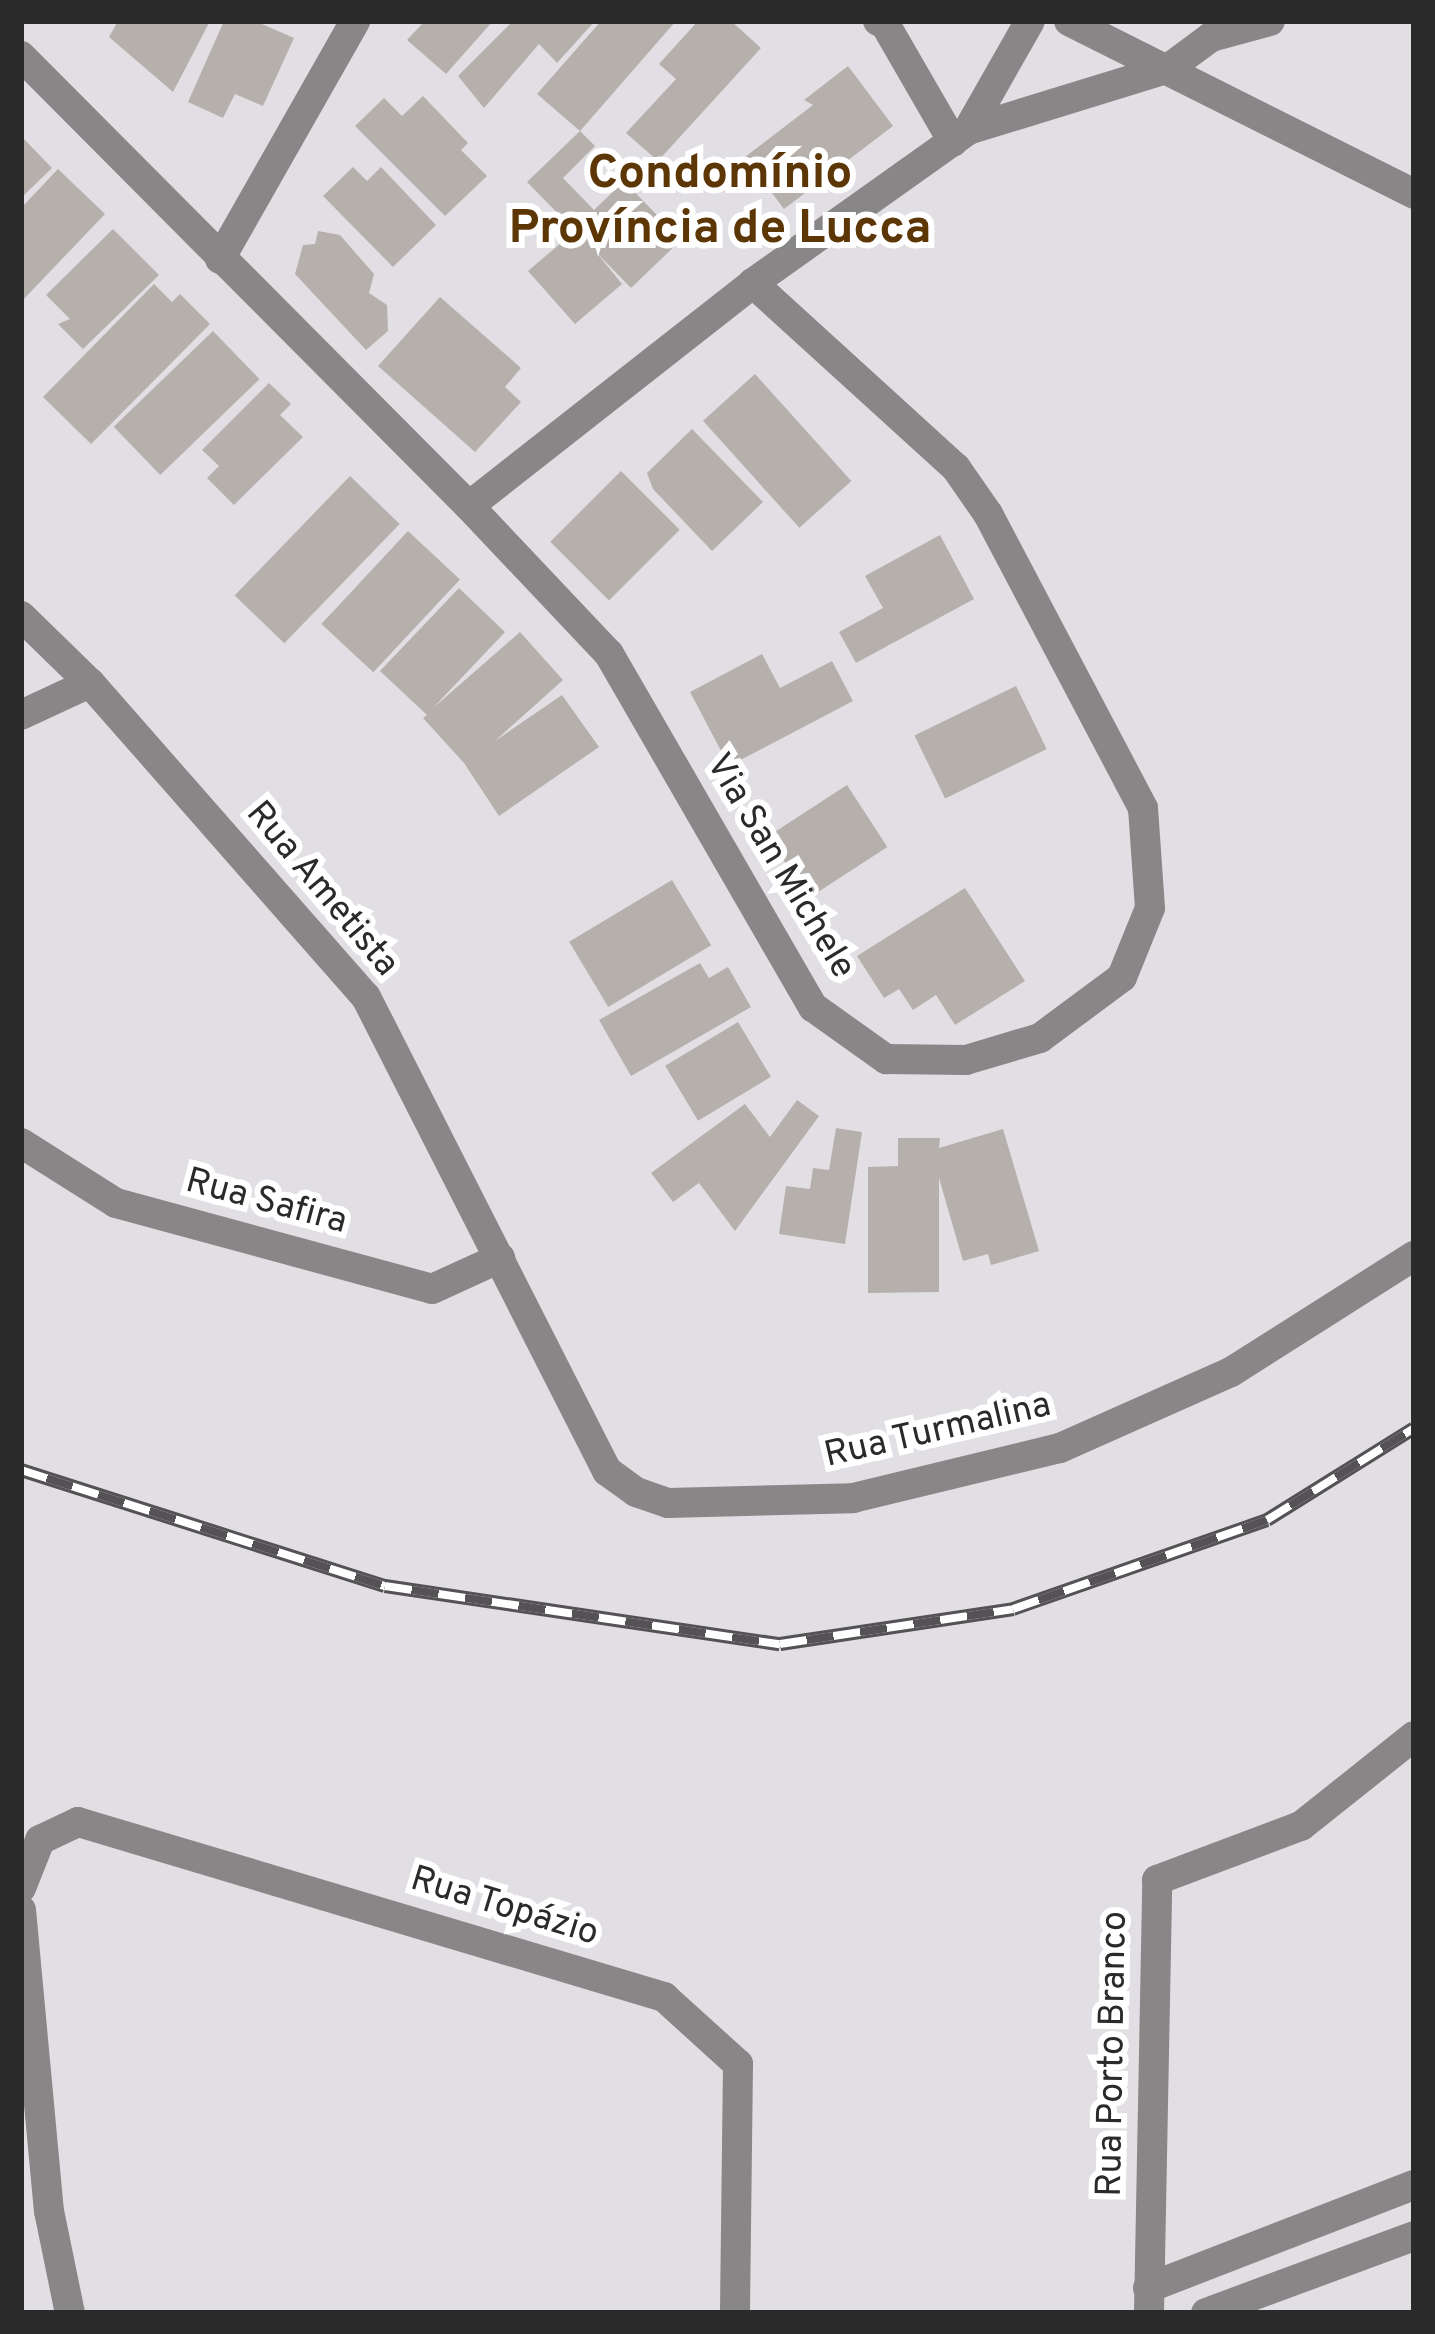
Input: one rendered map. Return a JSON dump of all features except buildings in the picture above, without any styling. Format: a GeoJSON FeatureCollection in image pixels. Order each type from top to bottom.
{"type":"FeatureCollection","features":[{"type":"Feature","properties":{"kind":"street"},"geometry":{"type":"LineString","coordinates":[[220,259],[355,21]]}},
{"type":"Feature","properties":{"kind":"street"},"geometry":{"type":"LineString","coordinates":[[878,21],[885,24],[961,136]]}},
{"type":"Feature","properties":{"kind":"street"},"geometry":{"type":"LineString","coordinates":[[961,136],[1030,21]]}},
{"type":"Feature","properties":{"kind":"street"},"geometry":{"type":"LineString","coordinates":[[1069,21],[1414,194]]}},
{"type":"Feature","properties":{"kind":"street"},"geometry":{"type":"LineString","coordinates":[[469,506],[753,283],[961,136],[1169,68],[1211,37],[1270,21]]}},
{"type":"Feature","properties":{"kind":"street","name":"Via San Michele"},"geometry":{"type":"LineString","coordinates":[[21,56],[469,506],[608,654],[813,1007],[886,1059],[966,1060],[1040,1038],[1122,977],[1150,908],[1143,808],[988,514],[956,468],[753,283]]}},
{"type":"Feature","properties":{"kind":"street","name":"Rua Ametista"},"geometry":{"type":"LineString","coordinates":[[21,616],[90,683],[366,997],[500,1258]]}},
{"type":"Feature","properties":{"kind":"street"},"geometry":{"type":"LineString","coordinates":[[21,715],[90,683]]}},
{"type":"Feature","properties":{"kind":"street","name":"Rua Safira"},"geometry":{"type":"LineString","coordinates":[[21,1143],[116,1203],[432,1289],[500,1258]]}},
{"type":"Feature","properties":{"kind":"street","name":"Rua Turmalina"},"geometry":{"type":"LineString","coordinates":[[500,1258],[607,1471],[636,1492],[668,1503],[853,1498],[1060,1448],[1231,1372],[1414,1256]]}},
{"type":"Feature","properties":{"kind":"street","name":"Rua Porto Branco"},"geometry":{"type":"LineString","coordinates":[[1148,2301],[1157,1880],[1301,1826],[1414,1736]]}},
{"type":"Feature","properties":{"kind":"street","name":"Rua Topázio"},"geometry":{"type":"LineString","coordinates":[[21,1888],[40,1840],[78,1822],[664,1996],[738,2064],[735,2313]]}},
{"type":"Feature","properties":{"kind":"street"},"geometry":{"type":"LineString","coordinates":[[21,1910],[49,2211],[70,2313]]}},
{"type":"Feature","properties":{"kind":"street"},"geometry":{"type":"LineString","coordinates":[[1148,2301],[1294,2232],[1414,2185]]}},
{"type":"Feature","properties":{"kind":"street"},"geometry":{"type":"LineString","coordinates":[[1294,2232],[1309,2275]]}},
{"type":"Feature","properties":{"kind":"street"},"geometry":{"type":"LineString","coordinates":[[1206,2313],[1414,2236]]}},
{"type":"Feature","properties":{"kind":"railway"},"geometry":{"type":"LineString","coordinates":[[21,1470],[385,1586],[780,1644],[1013,1609],[1267,1520],[1414,1428]]}},
{"type":"Feature","properties":{"kind":"district","name":"Condomínio Província de Lucca"},"geometry":{"type":"Point","coordinates":[720,202]}}]}
